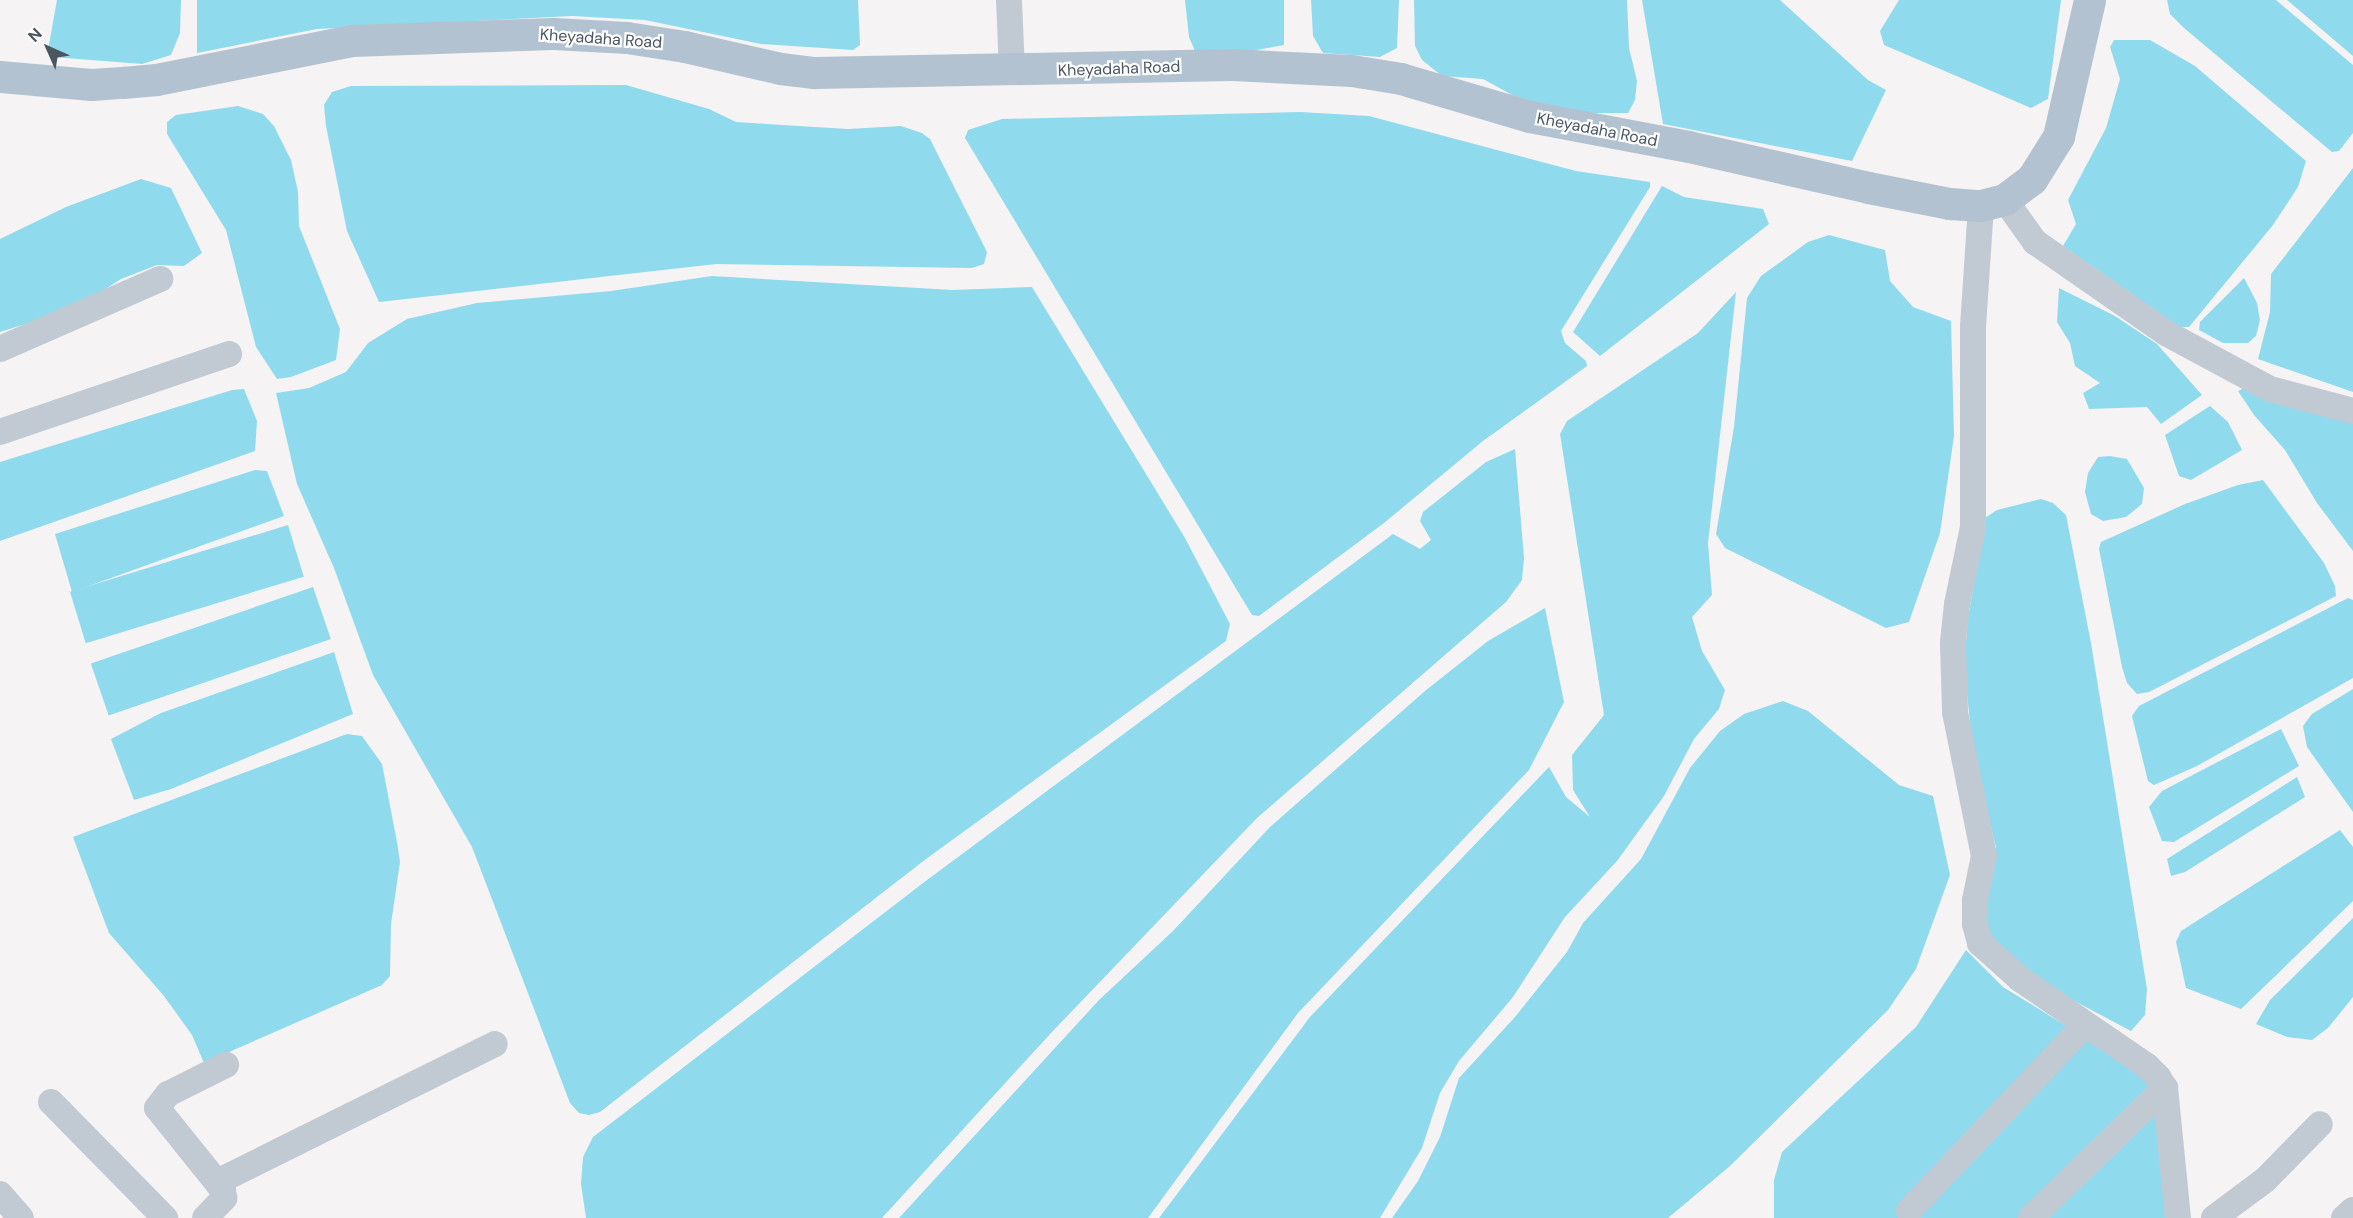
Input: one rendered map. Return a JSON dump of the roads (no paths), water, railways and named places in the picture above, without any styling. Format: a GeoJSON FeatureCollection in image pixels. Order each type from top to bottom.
{"type":"FeatureCollection","features":[{"type":"Feature","properties":{"kind":"main road"},"geometry":{"type":"LineString","coordinates":[[1997,218],[2032,180],[2060,136],[2090,0]]}},
{"type":"Feature","properties":{"kind":"main road","name":"Kheyadaha Road"},"geometry":{"type":"LineString","coordinates":[[0,77],[123,83],[157,80],[352,41],[554,34],[662,43],[761,66],[815,73],[1012,72],[1232,65],[1352,70],[1401,79],[1530,117],[1689,147],[1950,204],[1997,218]]}},
{"type":"Feature","properties":{"kind":"street"},"geometry":{"type":"LineString","coordinates":[[1009,0],[1012,72]]}},
{"type":"Feature","properties":{"kind":"street"},"geometry":{"type":"LineString","coordinates":[[2178,1218],[2165,1088],[2148,1066],[2085,1025],[1989,952],[1980,944],[1975,924],[1975,900],[1984,856],[1955,712],[1953,643],[1957,604],[1973,527],[1973,328],[1997,218],[2166,333],[2219,365],[2270,389],[2353,411]]}},
{"type":"Feature","properties":{"kind":"street"},"geometry":{"type":"LineString","coordinates":[[0,349],[160,279]]}},
{"type":"Feature","properties":{"kind":"street"},"geometry":{"type":"LineString","coordinates":[[0,432],[229,354]]}},
{"type":"Feature","properties":{"kind":"street"},"geometry":{"type":"LineString","coordinates":[[1909,1210],[2085,1025]]}},
{"type":"Feature","properties":{"kind":"street"},"geometry":{"type":"LineString","coordinates":[[217,1182],[495,1044]]}},
{"type":"Feature","properties":{"kind":"street"},"geometry":{"type":"LineString","coordinates":[[205,1218],[224,1198],[217,1182],[158,1108],[168,1094],[226,1065]]}},
{"type":"Feature","properties":{"kind":"street"},"geometry":{"type":"LineString","coordinates":[[2031,1218],[2165,1088]]}},
{"type":"Feature","properties":{"kind":"street"},"geometry":{"type":"LineString","coordinates":[[51,1102],[165,1218]]}},
{"type":"Feature","properties":{"kind":"street"},"geometry":{"type":"LineString","coordinates":[[2214,1218],[2265,1180],[2320,1124]]}},
{"type":"Feature","properties":{"kind":"street"},"geometry":{"type":"LineString","coordinates":[[0,1194],[21,1218]]}},
{"type":"Feature","properties":{"kind":"street"},"geometry":{"type":"LineString","coordinates":[[2344,1218],[2353,1210]]}},
{"type":"Feature","properties":{"kind":"water"},"geometry":{"type":"Polygon","coordinates":[[[57,0],[181,0],[180,33],[171,55],[142,64],[53,57],[48,50],[57,0]]]}},
{"type":"Feature","properties":{"kind":"water"},"geometry":{"type":"Polygon","coordinates":[[[197,0],[858,0],[860,45],[853,50],[761,44],[645,20],[572,16],[317,29],[197,53],[197,0]]]}},
{"type":"Feature","properties":{"kind":"water"},"geometry":{"type":"Polygon","coordinates":[[[1185,0],[1284,0],[1284,45],[1257,50],[1195,51],[1189,37],[1185,0]]]}},
{"type":"Feature","properties":{"kind":"water"},"geometry":{"type":"Polygon","coordinates":[[[1311,0],[1399,0],[1397,48],[1380,57],[1323,53],[1313,36],[1311,0]]]}},
{"type":"Feature","properties":{"kind":"water"},"geometry":{"type":"Polygon","coordinates":[[[1414,0],[1627,0],[1629,48],[1637,81],[1635,100],[1628,113],[1586,113],[1525,102],[1483,79],[1442,76],[1422,60],[1415,46],[1414,0]]]}},
{"type":"Feature","properties":{"kind":"water"},"geometry":{"type":"Polygon","coordinates":[[[1642,0],[1780,0],[1868,80],[1886,90],[1852,161],[1663,124],[1642,0]]]}},
{"type":"Feature","properties":{"kind":"water"},"geometry":{"type":"Polygon","coordinates":[[[1899,0],[2061,0],[2048,99],[2031,108],[1884,45],[1880,31],[1899,0]]]}},
{"type":"Feature","properties":{"kind":"water"},"geometry":{"type":"Polygon","coordinates":[[[2167,0],[2276,0],[2353,65],[2353,133],[2339,151],[2332,152],[2184,28],[2170,14],[2167,0]]]}},
{"type":"Feature","properties":{"kind":"water"},"geometry":{"type":"Polygon","coordinates":[[[2287,0],[2353,0],[2353,56],[2287,0]]]}},
{"type":"Feature","properties":{"kind":"water"},"geometry":{"type":"Polygon","coordinates":[[[2114,40],[2150,40],[2195,66],[2306,161],[2298,187],[2273,225],[2189,327],[2179,327],[2063,246],[2076,224],[2068,200],[2106,128],[2120,79],[2110,47],[2114,40]]]}},
{"type":"Feature","properties":{"kind":"water"},"geometry":{"type":"Polygon","coordinates":[[[626,85],[709,109],[736,122],[848,129],[901,126],[922,133],[930,139],[987,252],[984,264],[972,268],[716,264],[379,302],[347,231],[326,126],[324,105],[332,92],[351,86],[626,85]]]}},
{"type":"Feature","properties":{"kind":"water"},"geometry":{"type":"Polygon","coordinates":[[[238,106],[263,114],[274,126],[291,160],[298,192],[299,226],[340,329],[336,360],[291,377],[277,379],[256,347],[226,230],[167,134],[167,122],[176,115],[238,106]]]}},
{"type":"Feature","properties":{"kind":"water"},"geometry":{"type":"Polygon","coordinates":[[[1300,112],[1369,116],[1576,171],[1650,182],[1650,187],[1561,331],[1565,343],[1586,361],[1587,366],[1483,441],[1384,523],[1259,616],[1252,615],[965,138],[968,130],[1002,119],[1300,112]]]}},
{"type":"Feature","properties":{"kind":"water"},"geometry":{"type":"Polygon","coordinates":[[[2353,168],[2353,392],[2258,359],[2270,312],[2271,274],[2353,168]]]}},
{"type":"Feature","properties":{"kind":"water"},"geometry":{"type":"Polygon","coordinates":[[[141,179],[171,188],[202,253],[184,266],[157,265],[121,279],[76,308],[0,332],[0,239],[66,207],[141,179]]]}},
{"type":"Feature","properties":{"kind":"water"},"geometry":{"type":"Polygon","coordinates":[[[1662,186],[1684,197],[1763,209],[1769,224],[1600,356],[1573,332],[1662,186]]]}},
{"type":"Feature","properties":{"kind":"water"},"geometry":{"type":"Polygon","coordinates":[[[1829,235],[1885,250],[1890,281],[1913,307],[1951,321],[1954,436],[1940,533],[1909,622],[1886,628],[1725,548],[1716,534],[1734,427],[1747,298],[1761,276],[1808,242],[1829,235]]]}},
{"type":"Feature","properties":{"kind":"water"},"geometry":{"type":"Polygon","coordinates":[[[712,276],[953,290],[1032,287],[1185,538],[1230,624],[1226,641],[926,859],[600,1112],[589,1115],[579,1113],[570,1103],[472,847],[373,675],[334,568],[297,484],[276,393],[309,388],[346,372],[368,343],[407,319],[477,303],[611,291],[712,276]]]}},
{"type":"Feature","properties":{"kind":"water"},"geometry":{"type":"Polygon","coordinates":[[[2244,278],[2257,303],[2260,320],[2256,336],[2248,343],[2223,343],[2199,330],[2200,322],[2244,278]]]}},
{"type":"Feature","properties":{"kind":"water"},"geometry":{"type":"Polygon","coordinates":[[[2059,288],[2115,316],[2157,344],[2202,395],[2161,424],[2147,407],[2089,409],[2083,393],[2100,383],[2075,366],[2070,343],[2057,322],[2059,288]]]}},
{"type":"Feature","properties":{"kind":"water"},"geometry":{"type":"Polygon","coordinates":[[[1736,292],[1708,543],[1712,595],[1692,617],[1702,651],[1725,690],[1719,709],[1694,739],[1664,796],[1617,861],[1565,917],[1513,997],[1459,1061],[1440,1093],[1422,1148],[1380,1218],[1159,1218],[1310,1017],[1549,767],[1566,797],[1590,817],[1573,790],[1572,755],[1604,715],[1560,434],[1567,421],[1698,333],[1736,292]]]}},
{"type":"Feature","properties":{"kind":"water"},"geometry":{"type":"Polygon","coordinates":[[[2244,388],[2353,419],[2353,551],[2317,503],[2285,450],[2254,415],[2238,391],[2244,388]]]}},
{"type":"Feature","properties":{"kind":"water"},"geometry":{"type":"Polygon","coordinates":[[[244,389],[257,421],[255,451],[0,541],[0,462],[232,390],[244,389]]]}},
{"type":"Feature","properties":{"kind":"water"},"geometry":{"type":"Polygon","coordinates":[[[2210,406],[2228,422],[2242,450],[2191,480],[2179,476],[2165,435],[2210,406]]]}},
{"type":"Feature","properties":{"kind":"water"},"geometry":{"type":"Polygon","coordinates":[[[1515,449],[1524,558],[1522,580],[1506,602],[1257,818],[1051,1033],[882,1218],[586,1218],[581,1184],[583,1157],[593,1137],[923,883],[1393,534],[1420,549],[1431,540],[1420,521],[1423,512],[1486,462],[1515,449]]]}},
{"type":"Feature","properties":{"kind":"water"},"geometry":{"type":"Polygon","coordinates":[[[2110,456],[2127,459],[2144,488],[2142,504],[2126,517],[2103,521],[2091,514],[2085,492],[2088,473],[2098,457],[2110,456]]]}},
{"type":"Feature","properties":{"kind":"water"},"geometry":{"type":"Polygon","coordinates":[[[255,470],[267,471],[284,516],[72,592],[55,534],[255,470]]]}},
{"type":"Feature","properties":{"kind":"water"},"geometry":{"type":"Polygon","coordinates":[[[2263,480],[2324,563],[2335,586],[2336,596],[2149,692],[2137,694],[2127,683],[2122,667],[2099,549],[2101,542],[2185,504],[2238,485],[2263,480]]]}},
{"type":"Feature","properties":{"kind":"water"},"geometry":{"type":"Polygon","coordinates":[[[2041,499],[2053,503],[2066,515],[2091,643],[2147,989],[2145,1015],[2131,1031],[2048,987],[1998,948],[1982,922],[1984,893],[1996,847],[1974,761],[1964,665],[1968,618],[1985,518],[1997,510],[2041,499]]]}},
{"type":"Feature","properties":{"kind":"water"},"geometry":{"type":"Polygon","coordinates":[[[288,525],[304,577],[86,643],[70,592],[288,525]]]}},
{"type":"Feature","properties":{"kind":"water"},"geometry":{"type":"Polygon","coordinates":[[[313,587],[331,639],[109,716],[91,664],[313,587]]]}},
{"type":"Feature","properties":{"kind":"water"},"geometry":{"type":"Polygon","coordinates":[[[2348,598],[2353,600],[2353,678],[2197,766],[2154,785],[2148,781],[2132,716],[2139,706],[2348,598]]]}},
{"type":"Feature","properties":{"kind":"water"},"geometry":{"type":"Polygon","coordinates":[[[1545,608],[1564,702],[1529,770],[1298,1013],[1148,1218],[899,1218],[1099,1000],[1173,931],[1270,827],[1425,691],[1488,641],[1545,608]]]}},
{"type":"Feature","properties":{"kind":"water"},"geometry":{"type":"Polygon","coordinates":[[[334,652],[353,714],[171,789],[134,800],[111,739],[161,713],[334,652]]]}},
{"type":"Feature","properties":{"kind":"water"},"geometry":{"type":"Polygon","coordinates":[[[2353,689],[2353,812],[2307,747],[2303,726],[2312,714],[2353,689]]]}},
{"type":"Feature","properties":{"kind":"water"},"geometry":{"type":"Polygon","coordinates":[[[1783,701],[1808,711],[1899,785],[1933,796],[1950,875],[1916,969],[1888,1010],[1730,1166],[1668,1218],[1392,1218],[1418,1181],[1440,1137],[1459,1078],[1515,1017],[1567,952],[1583,923],[1641,859],[1690,768],[1720,731],[1744,714],[1783,701]]]}},
{"type":"Feature","properties":{"kind":"water"},"geometry":{"type":"Polygon","coordinates":[[[2281,729],[2299,766],[2174,842],[2162,841],[2149,807],[2162,791],[2281,729]]]}},
{"type":"Feature","properties":{"kind":"water"},"geometry":{"type":"Polygon","coordinates":[[[347,734],[362,736],[382,764],[397,842],[400,862],[391,924],[390,976],[382,985],[204,1063],[192,1035],[164,996],[109,933],[73,837],[347,734]]]}},
{"type":"Feature","properties":{"kind":"water"},"geometry":{"type":"Polygon","coordinates":[[[2297,777],[2305,797],[2185,872],[2171,876],[2167,859],[2297,777]]]}},
{"type":"Feature","properties":{"kind":"water"},"geometry":{"type":"Polygon","coordinates":[[[2340,830],[2353,847],[2353,901],[2241,1009],[2186,988],[2176,942],[2181,931],[2340,830]]]}},
{"type":"Feature","properties":{"kind":"water"},"geometry":{"type":"Polygon","coordinates":[[[2353,918],[2353,997],[2328,1028],[2312,1040],[2287,1037],[2256,1024],[2270,1000],[2353,918]]]}},
{"type":"Feature","properties":{"kind":"water"},"geometry":{"type":"Polygon","coordinates":[[[1966,950],[2003,987],[2102,1048],[2155,1088],[2170,1218],[1774,1218],[1774,1180],[1782,1152],[1916,1027],[1966,950]]]}}]}
